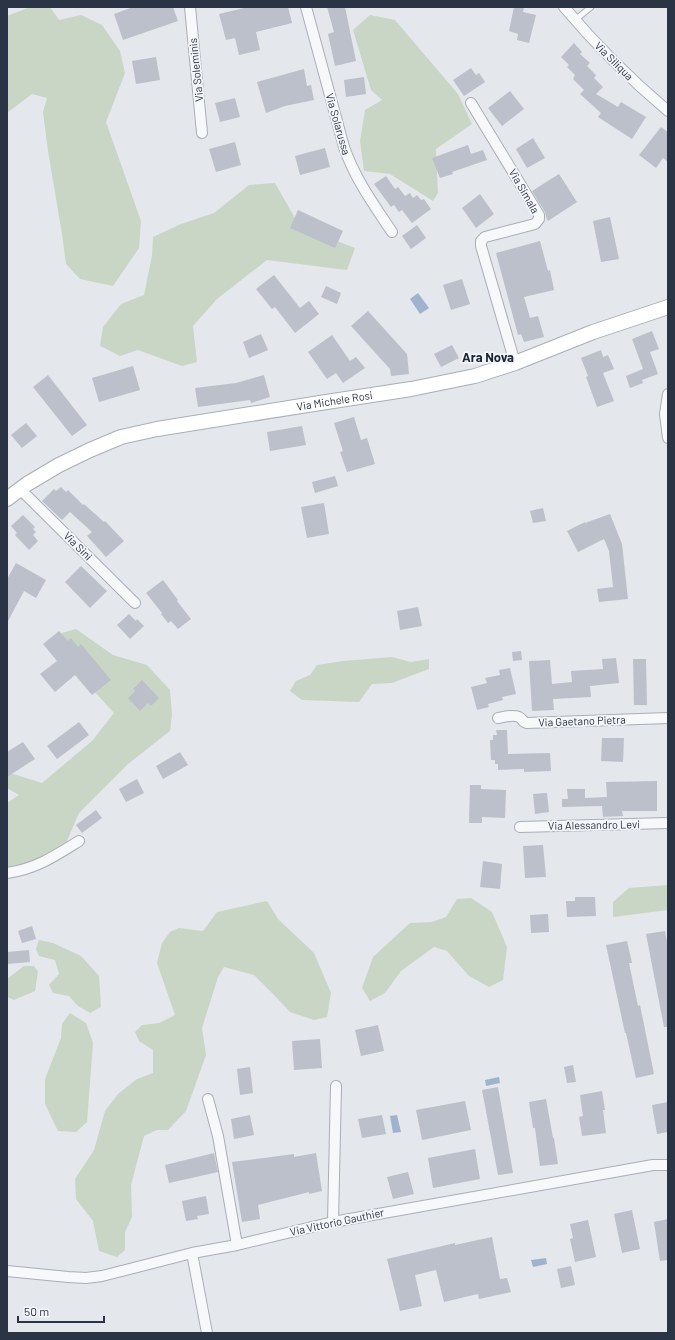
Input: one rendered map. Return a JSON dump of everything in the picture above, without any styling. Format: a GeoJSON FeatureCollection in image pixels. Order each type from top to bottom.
{"type":"FeatureCollection","features":[{"type":"Feature","properties":{"kind":"street","name":"Via Soleminis"},"geometry":{"type":"LineString","coordinates":[[190,7],[202,133]]}},
{"type":"Feature","properties":{"kind":"street","name":"Via Solarussa"},"geometry":{"type":"LineString","coordinates":[[306,7],[346,154],[361,186],[392,232]]}},
{"type":"Feature","properties":{"kind":"street","name":"Via Siliqua"},"geometry":{"type":"LineString","coordinates":[[564,7],[609,56],[668,111]]}},
{"type":"Feature","properties":{"kind":"street","name":"Via Simala"},"geometry":{"type":"LineString","coordinates":[[470,104],[539,213],[539,220],[535,224],[485,237],[481,240],[481,246],[515,363]]}},
{"type":"Feature","properties":{"kind":"street","name":"Via Michele Rosi"},"geometry":{"type":"LineString","coordinates":[[7,499],[43,474],[74,457],[113,440],[157,429],[320,402],[411,389],[475,376],[515,363],[593,332],[668,307]]}},
{"type":"Feature","properties":{"kind":"street"},"geometry":{"type":"LineString","coordinates":[[668,394],[665,414],[668,438]]}},
{"type":"Feature","properties":{"kind":"street","name":"Via Sini"},"geometry":{"type":"LineString","coordinates":[[20,489],[135,603]]}},
{"type":"Feature","properties":{"kind":"street","name":"Via Gaetano Pietra"},"geometry":{"type":"LineString","coordinates":[[498,718],[517,716],[523,722],[527,723],[668,718]]}},
{"type":"Feature","properties":{"kind":"street","name":"Via Alessandro Levi"},"geometry":{"type":"LineString","coordinates":[[520,827],[668,823]]}},
{"type":"Feature","properties":{"kind":"street"},"geometry":{"type":"LineString","coordinates":[[7,873],[41,864],[79,841]]}},
{"type":"Feature","properties":{"kind":"street"},"geometry":{"type":"LineString","coordinates":[[332,1222],[336,1086]]}},
{"type":"Feature","properties":{"kind":"street"},"geometry":{"type":"LineString","coordinates":[[208,1099],[218,1136],[237,1245]]}},
{"type":"Feature","properties":{"kind":"street","name":"Via Vittorio Gauthier"},"geometry":{"type":"LineString","coordinates":[[7,1271],[68,1277],[94,1277],[110,1275],[192,1254],[237,1245],[332,1222],[653,1165],[668,1165]]}},
{"type":"Feature","properties":{"kind":"street"},"geometry":{"type":"LineString","coordinates":[[192,1254],[206,1333]]}},
{"type":"Feature","properties":{"kind":"lane"},"geometry":{"type":"LineString","coordinates":[[575,20],[591,7]]}},
{"type":"Feature","properties":{"kind":"green space"},"geometry":{"type":"Polygon","coordinates":[[[30,7],[50,7],[59,20],[81,15],[102,25],[120,51],[125,73],[106,122],[141,221],[139,248],[113,286],[80,279],[66,264],[43,112],[47,98],[32,94],[7,113],[7,16],[30,7]]]}},
{"type":"Feature","properties":{"kind":"green space"},"geometry":{"type":"Polygon","coordinates":[[[370,15],[395,20],[458,94],[472,124],[436,149],[438,193],[433,201],[390,174],[364,171],[360,141],[365,110],[382,100],[371,90],[353,30],[370,15]]]}},
{"type":"Feature","properties":{"kind":"green space"},"geometry":{"type":"Polygon","coordinates":[[[275,183],[300,227],[355,248],[347,270],[267,260],[217,299],[193,326],[197,362],[182,366],[138,350],[120,356],[100,346],[103,327],[121,304],[144,295],[152,255],[153,237],[181,224],[214,213],[249,185],[275,183]]]}},
{"type":"Feature","properties":{"kind":"green space"},"geometry":{"type":"Polygon","coordinates":[[[76,629],[113,655],[147,665],[170,690],[172,715],[170,731],[128,764],[79,813],[66,843],[41,861],[7,867],[7,803],[19,795],[7,788],[7,772],[42,783],[92,741],[114,713],[61,655],[62,633],[76,629]]]}},
{"type":"Feature","properties":{"kind":"green space"},"geometry":{"type":"Polygon","coordinates":[[[392,657],[411,662],[429,659],[429,669],[392,683],[372,684],[359,702],[302,700],[290,691],[296,681],[310,675],[317,665],[343,661],[392,657]]]}},
{"type":"Feature","properties":{"kind":"green space"},"geometry":{"type":"Polygon","coordinates":[[[668,885],[668,910],[613,917],[613,902],[629,888],[668,885]]]}},
{"type":"Feature","properties":{"kind":"green space"},"geometry":{"type":"Polygon","coordinates":[[[471,898],[492,912],[507,947],[503,980],[489,987],[469,976],[447,951],[434,947],[401,971],[385,993],[370,1001],[362,988],[373,957],[410,923],[432,922],[446,917],[457,899],[471,898]]]}},
{"type":"Feature","properties":{"kind":"green space"},"geometry":{"type":"Polygon","coordinates":[[[267,901],[278,919],[314,953],[331,993],[327,1017],[314,1020],[290,1012],[254,975],[224,967],[218,977],[202,1028],[206,1055],[186,1111],[168,1130],[157,1130],[144,1136],[131,1185],[132,1217],[125,1232],[125,1250],[117,1257],[99,1251],[93,1221],[76,1199],[75,1179],[94,1150],[105,1111],[118,1094],[137,1079],[153,1073],[153,1050],[139,1041],[135,1032],[142,1025],[159,1023],[175,1015],[157,963],[162,943],[170,932],[179,928],[203,931],[217,912],[267,901]]]}},
{"type":"Feature","properties":{"kind":"green space"},"geometry":{"type":"Polygon","coordinates":[[[39,940],[53,943],[81,956],[99,976],[101,1007],[90,1013],[78,1006],[69,996],[53,993],[49,985],[59,974],[55,960],[39,956],[36,949],[39,940]]]}},
{"type":"Feature","properties":{"kind":"green space"},"geometry":{"type":"Polygon","coordinates":[[[24,966],[34,966],[38,972],[35,991],[14,1000],[7,997],[7,979],[24,966]]]}},
{"type":"Feature","properties":{"kind":"green space"},"geometry":{"type":"Polygon","coordinates":[[[70,1013],[86,1023],[93,1043],[87,1122],[76,1132],[58,1131],[45,1104],[45,1079],[61,1038],[62,1024],[70,1013]]]}},
{"type":"Feature","properties":{"kind":"water"},"geometry":{"type":"Polygon","coordinates":[[[418,293],[429,308],[420,314],[410,299],[418,293]]]}},
{"type":"Feature","properties":{"kind":"water"},"geometry":{"type":"Polygon","coordinates":[[[499,1077],[500,1083],[486,1086],[485,1080],[499,1077]]]}},
{"type":"Feature","properties":{"kind":"water"},"geometry":{"type":"Polygon","coordinates":[[[397,1115],[401,1132],[393,1133],[390,1116],[397,1115]]]}},
{"type":"Feature","properties":{"kind":"water"},"geometry":{"type":"Polygon","coordinates":[[[546,1258],[547,1264],[533,1267],[531,1260],[546,1258]]]}},
{"type":"Feature","properties":{"kind":"building"},"geometry":{"type":"Polygon","coordinates":[[[133,7],[173,7],[178,21],[123,40],[114,14],[133,7]]]}},
{"type":"Feature","properties":{"kind":"building"},"geometry":{"type":"Polygon","coordinates":[[[248,7],[288,7],[292,23],[256,32],[260,50],[239,55],[235,38],[226,40],[219,14],[248,7]]]}},
{"type":"Feature","properties":{"kind":"building"},"geometry":{"type":"Polygon","coordinates":[[[327,7],[345,7],[356,61],[335,66],[328,34],[334,32],[327,7]]]}},
{"type":"Feature","properties":{"kind":"building"},"geometry":{"type":"Polygon","coordinates":[[[514,7],[524,7],[523,12],[536,15],[529,43],[517,40],[518,34],[509,31],[514,7]]]}},
{"type":"Feature","properties":{"kind":"building"},"geometry":{"type":"Polygon","coordinates":[[[574,43],[582,52],[580,54],[590,63],[587,66],[596,75],[594,78],[603,87],[596,94],[618,107],[621,102],[646,117],[632,139],[598,117],[601,113],[580,94],[584,90],[573,79],[575,75],[567,67],[569,65],[561,57],[574,43]]]}},
{"type":"Feature","properties":{"kind":"building"},"geometry":{"type":"Polygon","coordinates":[[[156,57],[160,80],[136,84],[132,61],[156,57]]]}},
{"type":"Feature","properties":{"kind":"building"},"geometry":{"type":"Polygon","coordinates":[[[471,68],[476,75],[479,73],[485,82],[464,96],[453,80],[471,68]]]}},
{"type":"Feature","properties":{"kind":"building"},"geometry":{"type":"Polygon","coordinates":[[[304,69],[307,86],[311,85],[314,100],[285,106],[266,113],[257,82],[304,69]]]}},
{"type":"Feature","properties":{"kind":"building"},"geometry":{"type":"Polygon","coordinates":[[[364,77],[366,94],[346,97],[344,80],[364,77]]]}},
{"type":"Feature","properties":{"kind":"building"},"geometry":{"type":"Polygon","coordinates":[[[510,91],[524,109],[502,126],[488,108],[510,91]]]}},
{"type":"Feature","properties":{"kind":"building"},"geometry":{"type":"Polygon","coordinates":[[[235,98],[240,117],[220,122],[215,103],[235,98]]]}},
{"type":"Feature","properties":{"kind":"building"},"geometry":{"type":"Polygon","coordinates":[[[661,127],[668,132],[668,162],[663,158],[656,168],[639,155],[661,127]]]}},
{"type":"Feature","properties":{"kind":"building"},"geometry":{"type":"Polygon","coordinates":[[[533,138],[545,158],[527,168],[516,149],[533,138]]]}},
{"type":"Feature","properties":{"kind":"building"},"geometry":{"type":"Polygon","coordinates":[[[235,142],[241,165],[216,172],[209,149],[235,142]]]}},
{"type":"Feature","properties":{"kind":"building"},"geometry":{"type":"Polygon","coordinates":[[[468,145],[471,154],[483,150],[487,160],[452,172],[453,174],[440,178],[432,158],[468,145]]]}},
{"type":"Feature","properties":{"kind":"building"},"geometry":{"type":"Polygon","coordinates":[[[325,148],[330,167],[300,175],[295,156],[325,148]]]}},
{"type":"Feature","properties":{"kind":"building"},"geometry":{"type":"Polygon","coordinates":[[[559,174],[577,202],[548,221],[545,212],[532,191],[559,174]]]}},
{"type":"Feature","properties":{"kind":"building"},"geometry":{"type":"Polygon","coordinates":[[[386,176],[395,189],[398,187],[405,196],[410,193],[413,198],[417,195],[421,200],[424,199],[431,209],[412,223],[402,210],[399,212],[394,205],[391,207],[374,184],[386,176]]]}},
{"type":"Feature","properties":{"kind":"building"},"geometry":{"type":"Polygon","coordinates":[[[480,194],[494,214],[476,228],[462,208],[480,194]]]}},
{"type":"Feature","properties":{"kind":"building"},"geometry":{"type":"Polygon","coordinates":[[[298,210],[343,231],[335,248],[290,228],[298,210]]]}},
{"type":"Feature","properties":{"kind":"building"},"geometry":{"type":"Polygon","coordinates":[[[610,217],[619,259],[601,262],[593,221],[610,217]]]}},
{"type":"Feature","properties":{"kind":"building"},"geometry":{"type":"Polygon","coordinates":[[[417,225],[426,238],[411,249],[402,236],[417,225]]]}},
{"type":"Feature","properties":{"kind":"building"},"geometry":{"type":"Polygon","coordinates":[[[540,241],[548,271],[550,270],[554,290],[524,297],[530,318],[538,316],[544,337],[524,342],[521,334],[518,335],[496,253],[540,241]]]}},
{"type":"Feature","properties":{"kind":"building"},"geometry":{"type":"Polygon","coordinates":[[[274,275],[300,308],[309,301],[319,314],[295,333],[275,307],[272,309],[256,289],[274,275]]]}},
{"type":"Feature","properties":{"kind":"building"},"geometry":{"type":"Polygon","coordinates":[[[462,279],[470,304],[451,310],[443,285],[462,279]]]}},
{"type":"Feature","properties":{"kind":"building"},"geometry":{"type":"Polygon","coordinates":[[[326,286],[341,293],[337,304],[321,297],[326,286]]]}},
{"type":"Feature","properties":{"kind":"building"},"geometry":{"type":"Polygon","coordinates":[[[368,311],[407,354],[409,374],[391,376],[390,369],[351,326],[368,311]]]}},
{"type":"Feature","properties":{"kind":"building"},"geometry":{"type":"Polygon","coordinates":[[[652,331],[659,349],[650,352],[658,374],[642,380],[643,383],[630,388],[626,376],[643,369],[632,339],[652,331]]]}},
{"type":"Feature","properties":{"kind":"building"},"geometry":{"type":"Polygon","coordinates":[[[261,334],[268,350],[249,358],[243,342],[261,334]]]}},
{"type":"Feature","properties":{"kind":"building"},"geometry":{"type":"Polygon","coordinates":[[[332,335],[350,361],[356,357],[365,368],[343,383],[336,373],[327,379],[308,352],[332,335]]]}},
{"type":"Feature","properties":{"kind":"building"},"geometry":{"type":"Polygon","coordinates":[[[452,345],[459,358],[441,367],[434,354],[452,345]]]}},
{"type":"Feature","properties":{"kind":"building"},"geometry":{"type":"Polygon","coordinates":[[[601,350],[603,357],[608,355],[614,369],[603,373],[614,401],[597,407],[581,358],[601,350]]]}},
{"type":"Feature","properties":{"kind":"building"},"geometry":{"type":"Polygon","coordinates":[[[133,366],[140,390],[99,402],[92,378],[133,366]]]}},
{"type":"Feature","properties":{"kind":"building"},"geometry":{"type":"Polygon","coordinates":[[[48,375],[87,425],[72,436],[33,387],[48,375]]]}},
{"type":"Feature","properties":{"kind":"building"},"geometry":{"type":"Polygon","coordinates":[[[264,375],[270,397],[251,403],[250,400],[198,407],[195,388],[236,383],[264,375]]]}},
{"type":"Feature","properties":{"kind":"building"},"geometry":{"type":"Polygon","coordinates":[[[354,417],[361,440],[367,438],[375,464],[347,472],[340,452],[343,451],[334,423],[354,417]]]}},
{"type":"Feature","properties":{"kind":"building"},"geometry":{"type":"Polygon","coordinates":[[[26,423],[37,436],[22,448],[11,435],[26,423]]]}},
{"type":"Feature","properties":{"kind":"building"},"geometry":{"type":"Polygon","coordinates":[[[302,426],[306,445],[270,451],[267,432],[302,426]]]}},
{"type":"Feature","properties":{"kind":"building"},"geometry":{"type":"Polygon","coordinates":[[[335,476],[338,486],[315,493],[312,482],[335,476]]]}},
{"type":"Feature","properties":{"kind":"building"},"geometry":{"type":"Polygon","coordinates":[[[61,487],[66,492],[68,490],[83,505],[84,504],[104,522],[105,521],[124,541],[106,557],[87,536],[92,532],[70,512],[62,520],[42,501],[54,489],[56,491],[61,487]]]}},
{"type":"Feature","properties":{"kind":"building"},"geometry":{"type":"Polygon","coordinates":[[[324,503],[329,534],[307,538],[301,507],[324,503]]]}},
{"type":"Feature","properties":{"kind":"building"},"geometry":{"type":"Polygon","coordinates":[[[543,508],[546,521],[533,523],[530,511],[543,508]]]}},
{"type":"Feature","properties":{"kind":"building"},"geometry":{"type":"Polygon","coordinates":[[[610,514],[622,544],[628,599],[599,602],[597,589],[613,587],[609,551],[604,539],[578,552],[567,531],[585,522],[610,514]]]}},
{"type":"Feature","properties":{"kind":"building"},"geometry":{"type":"Polygon","coordinates":[[[23,515],[35,527],[33,529],[36,532],[33,535],[38,541],[29,550],[15,535],[17,533],[11,526],[23,515]]]}},
{"type":"Feature","properties":{"kind":"building"},"geometry":{"type":"Polygon","coordinates":[[[16,563],[46,580],[36,598],[24,591],[7,623],[7,579],[16,563]]]}},
{"type":"Feature","properties":{"kind":"building"},"geometry":{"type":"Polygon","coordinates":[[[81,566],[107,591],[90,608],[65,582],[81,566]]]}},
{"type":"Feature","properties":{"kind":"building"},"geometry":{"type":"Polygon","coordinates":[[[163,580],[191,619],[178,629],[171,621],[168,623],[146,593],[163,580]]]}},
{"type":"Feature","properties":{"kind":"building"},"geometry":{"type":"Polygon","coordinates":[[[418,607],[422,626],[400,630],[397,611],[418,607]]]}},
{"type":"Feature","properties":{"kind":"building"},"geometry":{"type":"Polygon","coordinates":[[[129,614],[144,626],[130,639],[117,625],[129,614]]]}},
{"type":"Feature","properties":{"kind":"building"},"geometry":{"type":"Polygon","coordinates":[[[59,631],[68,641],[71,638],[78,647],[81,644],[111,680],[92,695],[75,675],[55,692],[40,674],[57,661],[43,644],[59,631]]]}},
{"type":"Feature","properties":{"kind":"building"},"geometry":{"type":"Polygon","coordinates":[[[521,651],[522,660],[513,661],[512,652],[521,651]]]}},
{"type":"Feature","properties":{"kind":"building"},"geometry":{"type":"Polygon","coordinates":[[[616,658],[619,683],[590,686],[591,697],[553,699],[554,710],[532,711],[529,661],[550,660],[552,684],[572,682],[571,671],[603,669],[602,659],[616,658]]]}},
{"type":"Feature","properties":{"kind":"building"},"geometry":{"type":"Polygon","coordinates":[[[633,659],[646,659],[647,705],[634,705],[633,659]]]}},
{"type":"Feature","properties":{"kind":"building"},"geometry":{"type":"Polygon","coordinates":[[[510,668],[516,694],[502,697],[503,700],[488,704],[489,707],[477,710],[471,687],[487,683],[485,678],[500,675],[499,670],[510,668]]]}},
{"type":"Feature","properties":{"kind":"building"},"geometry":{"type":"Polygon","coordinates":[[[142,680],[159,698],[151,706],[148,703],[140,711],[128,698],[135,691],[133,689],[142,680]]]}},
{"type":"Feature","properties":{"kind":"building"},"geometry":{"type":"Polygon","coordinates":[[[79,722],[89,735],[57,759],[47,746],[79,722]]]}},
{"type":"Feature","properties":{"kind":"building"},"geometry":{"type":"Polygon","coordinates":[[[496,730],[507,730],[508,754],[550,753],[551,771],[524,772],[524,769],[498,770],[498,764],[495,764],[495,760],[491,760],[490,740],[493,740],[493,735],[497,735],[496,730]]]}},
{"type":"Feature","properties":{"kind":"building"},"geometry":{"type":"Polygon","coordinates":[[[602,738],[624,738],[623,762],[601,761],[602,738]]]}},
{"type":"Feature","properties":{"kind":"building"},"geometry":{"type":"Polygon","coordinates":[[[23,742],[35,759],[7,777],[7,752],[23,742]]]}},
{"type":"Feature","properties":{"kind":"building"},"geometry":{"type":"Polygon","coordinates":[[[180,752],[188,765],[163,779],[156,766],[180,752]]]}},
{"type":"Feature","properties":{"kind":"building"},"geometry":{"type":"Polygon","coordinates":[[[137,779],[144,793],[126,802],[119,789],[137,779]]]}},
{"type":"Feature","properties":{"kind":"building"},"geometry":{"type":"Polygon","coordinates":[[[657,781],[657,811],[622,811],[623,816],[603,817],[602,806],[562,807],[562,799],[568,799],[567,789],[585,789],[585,798],[607,797],[606,782],[657,781]]]}},
{"type":"Feature","properties":{"kind":"building"},"geometry":{"type":"Polygon","coordinates":[[[470,785],[481,785],[481,789],[506,790],[505,818],[482,817],[482,823],[469,823],[470,785]]]}},
{"type":"Feature","properties":{"kind":"building"},"geometry":{"type":"Polygon","coordinates":[[[547,793],[549,812],[535,814],[533,794],[547,793]]]}},
{"type":"Feature","properties":{"kind":"building"},"geometry":{"type":"Polygon","coordinates":[[[96,810],[102,818],[82,833],[76,825],[96,810]]]}},
{"type":"Feature","properties":{"kind":"building"},"geometry":{"type":"Polygon","coordinates":[[[543,845],[546,877],[525,878],[523,846],[543,845]]]}},
{"type":"Feature","properties":{"kind":"building"},"geometry":{"type":"Polygon","coordinates":[[[483,861],[502,864],[500,889],[480,887],[483,861]]]}},
{"type":"Feature","properties":{"kind":"building"},"geometry":{"type":"Polygon","coordinates":[[[575,897],[595,897],[596,916],[567,917],[566,901],[575,901],[575,897]]]}},
{"type":"Feature","properties":{"kind":"building"},"geometry":{"type":"Polygon","coordinates":[[[548,914],[549,932],[531,933],[530,915],[548,914]]]}},
{"type":"Feature","properties":{"kind":"building"},"geometry":{"type":"Polygon","coordinates":[[[32,926],[36,939],[22,943],[18,931],[32,926]]]}},
{"type":"Feature","properties":{"kind":"building"},"geometry":{"type":"Polygon","coordinates":[[[665,931],[668,947],[668,1027],[664,1027],[646,934],[665,931]]]}},
{"type":"Feature","properties":{"kind":"building"},"geometry":{"type":"Polygon","coordinates":[[[627,941],[632,963],[629,963],[638,1006],[640,1005],[654,1074],[636,1078],[606,945],[627,941]]]}},
{"type":"Feature","properties":{"kind":"building"},"geometry":{"type":"Polygon","coordinates":[[[29,950],[30,962],[7,964],[7,952],[29,950]]]}},
{"type":"Feature","properties":{"kind":"building"},"geometry":{"type":"Polygon","coordinates":[[[378,1025],[384,1051],[361,1056],[355,1030],[378,1025]]]}},
{"type":"Feature","properties":{"kind":"building"},"geometry":{"type":"Polygon","coordinates":[[[320,1039],[322,1068],[294,1070],[292,1041],[320,1039]]]}},
{"type":"Feature","properties":{"kind":"building"},"geometry":{"type":"Polygon","coordinates":[[[573,1065],[576,1082],[567,1083],[564,1067],[573,1065]]]}},
{"type":"Feature","properties":{"kind":"building"},"geometry":{"type":"Polygon","coordinates":[[[250,1067],[253,1093],[240,1095],[237,1069],[250,1067]]]}},
{"type":"Feature","properties":{"kind":"building"},"geometry":{"type":"Polygon","coordinates":[[[498,1087],[513,1173],[498,1175],[482,1090],[498,1087]]]}},
{"type":"Feature","properties":{"kind":"building"},"geometry":{"type":"Polygon","coordinates":[[[602,1091],[606,1133],[582,1136],[579,1117],[583,1116],[580,1095],[602,1091]]]}},
{"type":"Feature","properties":{"kind":"building"},"geometry":{"type":"Polygon","coordinates":[[[546,1099],[558,1164],[540,1166],[535,1128],[533,1128],[529,1102],[546,1099]]]}},
{"type":"Feature","properties":{"kind":"building"},"geometry":{"type":"Polygon","coordinates":[[[465,1101],[471,1130],[422,1140],[416,1110],[465,1101]]]}},
{"type":"Feature","properties":{"kind":"building"},"geometry":{"type":"Polygon","coordinates":[[[668,1102],[668,1132],[657,1134],[652,1105],[668,1102]]]}},
{"type":"Feature","properties":{"kind":"building"},"geometry":{"type":"Polygon","coordinates":[[[250,1115],[254,1135],[234,1139],[231,1119],[250,1115]]]}},
{"type":"Feature","properties":{"kind":"building"},"geometry":{"type":"Polygon","coordinates":[[[382,1115],[386,1134],[362,1138],[358,1119],[382,1115]]]}},
{"type":"Feature","properties":{"kind":"building"},"geometry":{"type":"Polygon","coordinates":[[[475,1149],[480,1179],[433,1188],[428,1158],[475,1149]]]}},
{"type":"Feature","properties":{"kind":"building"},"geometry":{"type":"Polygon","coordinates":[[[214,1153],[218,1172],[169,1183],[165,1165],[214,1153]]]}},
{"type":"Feature","properties":{"kind":"building"},"geometry":{"type":"Polygon","coordinates":[[[316,1153],[322,1191],[309,1194],[309,1192],[258,1205],[260,1219],[242,1222],[232,1162],[294,1154],[294,1157],[316,1153]]]}},
{"type":"Feature","properties":{"kind":"building"},"geometry":{"type":"Polygon","coordinates":[[[408,1172],[414,1194],[393,1199],[387,1177],[408,1172]]]}},
{"type":"Feature","properties":{"kind":"building"},"geometry":{"type":"Polygon","coordinates":[[[206,1196],[209,1214],[197,1216],[198,1219],[186,1221],[182,1201],[206,1196]]]}},
{"type":"Feature","properties":{"kind":"building"},"geometry":{"type":"Polygon","coordinates":[[[632,1210],[640,1249],[622,1253],[614,1214],[632,1210]]]}},
{"type":"Feature","properties":{"kind":"building"},"geometry":{"type":"Polygon","coordinates":[[[668,1219],[668,1260],[660,1261],[654,1222],[668,1219]]]}},
{"type":"Feature","properties":{"kind":"building"},"geometry":{"type":"Polygon","coordinates":[[[588,1220],[596,1257],[575,1262],[570,1239],[573,1238],[570,1224],[588,1220]]]}},
{"type":"Feature","properties":{"kind":"building"},"geometry":{"type":"Polygon","coordinates":[[[492,1237],[500,1279],[507,1278],[511,1292],[479,1299],[478,1294],[444,1302],[436,1270],[415,1275],[422,1306],[400,1311],[387,1259],[455,1243],[455,1245],[492,1237]]]}},
{"type":"Feature","properties":{"kind":"building"},"geometry":{"type":"Polygon","coordinates":[[[571,1266],[575,1285],[561,1288],[557,1269],[571,1266]]]}},
{"type":"Feature","properties":{"kind":"district","name":"Ara Nova"},"geometry":{"type":"Point","coordinates":[488,357]}}]}
